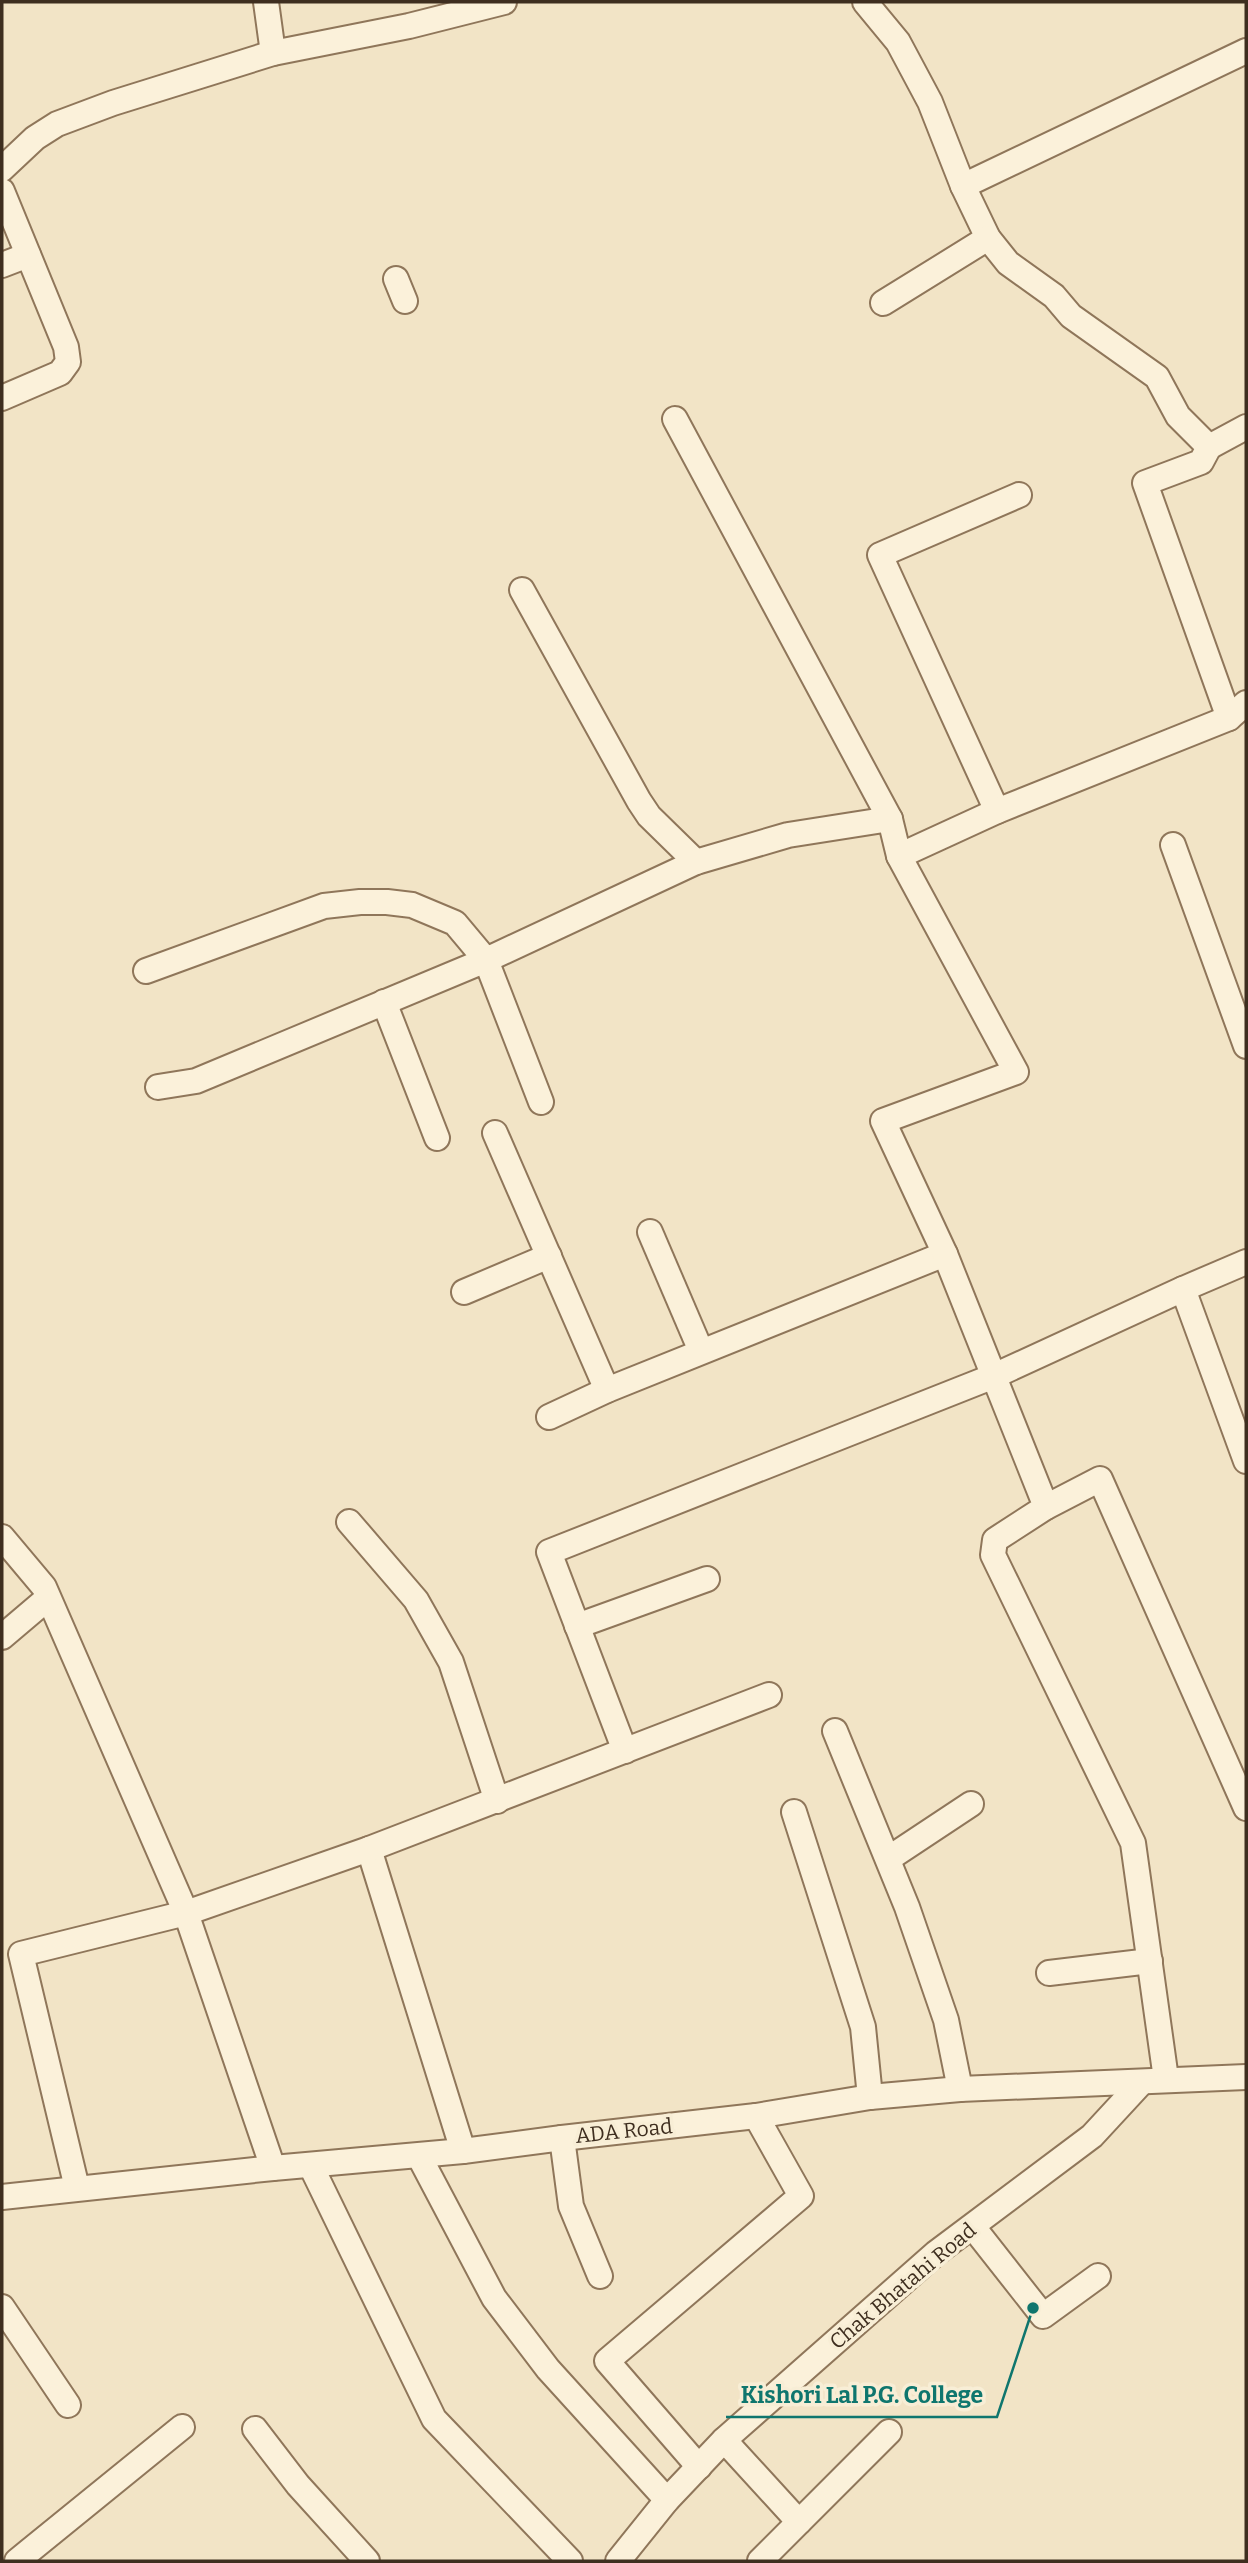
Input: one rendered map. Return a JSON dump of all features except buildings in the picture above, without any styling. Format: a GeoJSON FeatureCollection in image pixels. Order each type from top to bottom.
{"type":"FeatureCollection","features":[{"type":"Feature","properties":{"kind":"street"},"geometry":{"type":"LineString","coordinates":[[266,2],[273,53]]}},
{"type":"Feature","properties":{"kind":"street"},"geometry":{"type":"LineString","coordinates":[[2,169],[35,138],[57,124],[113,103],[273,53],[409,26],[504,2]]}},
{"type":"Feature","properties":{"kind":"street"},"geometry":{"type":"LineString","coordinates":[[865,2],[898,43],[930,102],[963,186],[989,237],[1008,262],[1054,296],[1071,316],[1157,377],[1178,416],[1209,447]]}},
{"type":"Feature","properties":{"kind":"street"},"geometry":{"type":"LineString","coordinates":[[963,186],[1246,51]]}},
{"type":"Feature","properties":{"kind":"street"},"geometry":{"type":"LineString","coordinates":[[2,191],[66,346],[68,362],[60,373],[2,398]]}},
{"type":"Feature","properties":{"kind":"street"},"geometry":{"type":"LineString","coordinates":[[883,303],[989,237]]}},
{"type":"Feature","properties":{"kind":"street"},"geometry":{"type":"LineString","coordinates":[[2,265],[28,255]]}},
{"type":"Feature","properties":{"kind":"street"},"geometry":{"type":"LineString","coordinates":[[675,419],[890,819],[899,856],[1016,1072],[883,1122],[945,1254],[1046,1507]]}},
{"type":"Feature","properties":{"kind":"street"},"geometry":{"type":"LineString","coordinates":[[899,856],[997,811],[1237,710],[1145,483],[1201,462],[1209,447],[1246,427]]}},
{"type":"Feature","properties":{"kind":"street"},"geometry":{"type":"LineString","coordinates":[[997,811],[880,555],[1019,495]]}},
{"type":"Feature","properties":{"kind":"street"},"geometry":{"type":"LineString","coordinates":[[522,590],[639,801],[649,816],[696,862]]}},
{"type":"Feature","properties":{"kind":"street"},"geometry":{"type":"LineString","coordinates":[[158,1087],[197,1081],[486,960],[696,862],[788,835],[890,819]]}},
{"type":"Feature","properties":{"kind":"street"},"geometry":{"type":"LineString","coordinates":[[1173,845],[1246,1046]]}},
{"type":"Feature","properties":{"kind":"street"},"geometry":{"type":"LineString","coordinates":[[146,971],[324,906],[360,902],[412,905],[454,923],[486,960],[541,1102]]}},
{"type":"Feature","properties":{"kind":"street"},"geometry":{"type":"LineString","coordinates":[[384,1002],[437,1138]]}},
{"type":"Feature","properties":{"kind":"street"},"geometry":{"type":"LineString","coordinates":[[495,1133],[607,1390]]}},
{"type":"Feature","properties":{"kind":"street"},"geometry":{"type":"LineString","coordinates":[[650,1233],[701,1351]]}},
{"type":"Feature","properties":{"kind":"street"},"geometry":{"type":"LineString","coordinates":[[549,1417],[701,1351],[945,1254]]}},
{"type":"Feature","properties":{"kind":"street"},"geometry":{"type":"LineString","coordinates":[[464,1292],[549,1256]]}},
{"type":"Feature","properties":{"kind":"street"},"geometry":{"type":"LineString","coordinates":[[625,1751],[549,1552],[994,1376],[1246,1262]]}},
{"type":"Feature","properties":{"kind":"street"},"geometry":{"type":"LineString","coordinates":[[1183,1289],[1246,1461]]}},
{"type":"Feature","properties":{"kind":"street"},"geometry":{"type":"LineString","coordinates":[[1166,2079],[1133,1843],[993,1555],[995,1540],[1046,1507],[1100,1479],[1246,1808]]}},
{"type":"Feature","properties":{"kind":"street"},"geometry":{"type":"LineString","coordinates":[[349,1522],[416,1600],[451,1662],[496,1801]]}},
{"type":"Feature","properties":{"kind":"street"},"geometry":{"type":"LineString","coordinates":[[2,1537],[44,1587],[186,1913],[274,2168]]}},
{"type":"Feature","properties":{"kind":"street"},"geometry":{"type":"LineString","coordinates":[[578,1626],[707,1579]]}},
{"type":"Feature","properties":{"kind":"street"},"geometry":{"type":"LineString","coordinates":[[2,1637],[48,1598]]}},
{"type":"Feature","properties":{"kind":"street"},"geometry":{"type":"LineString","coordinates":[[77,2188],[11,1956],[186,1913],[369,1849],[769,1695]]}},
{"type":"Feature","properties":{"kind":"street"},"geometry":{"type":"LineString","coordinates":[[835,1731],[907,1907],[946,2020],[960,2089]]}},
{"type":"Feature","properties":{"kind":"street"},"geometry":{"type":"LineString","coordinates":[[888,1860],[971,1804]]}},
{"type":"Feature","properties":{"kind":"street"},"geometry":{"type":"LineString","coordinates":[[794,1812],[863,2027],[870,2098]]}},
{"type":"Feature","properties":{"kind":"street"},"geometry":{"type":"LineString","coordinates":[[369,1849],[463,2151]]}},
{"type":"Feature","properties":{"kind":"street"},"geometry":{"type":"LineString","coordinates":[[1049,1973],[1150,1961]]}},
{"type":"Feature","properties":{"kind":"street","name":"ADA Road"},"geometry":{"type":"LineString","coordinates":[[2,2197],[463,2151],[756,2116],[870,2098],[960,2089],[1246,2077]]}},
{"type":"Feature","properties":{"kind":"street","name":"Chak Bhatahi Road"},"geometry":{"type":"LineString","coordinates":[[618,2561],[667,2500],[724,2440],[936,2253],[1093,2136],[1141,2083]]}},
{"type":"Feature","properties":{"kind":"street"},"geometry":{"type":"LineString","coordinates":[[699,2466],[607,2361],[801,2196],[756,2116]]}},
{"type":"Feature","properties":{"kind":"street"},"geometry":{"type":"LineString","coordinates":[[562,2138],[571,2206],[600,2276]]}},
{"type":"Feature","properties":{"kind":"street"},"geometry":{"type":"LineString","coordinates":[[418,2156],[495,2298],[548,2369],[667,2500]]}},
{"type":"Feature","properties":{"kind":"street"},"geometry":{"type":"LineString","coordinates":[[311,2166],[434,2418],[570,2561]]}},
{"type":"Feature","properties":{"kind":"street"},"geometry":{"type":"LineString","coordinates":[[973,2227],[1043,2316],[1098,2276]]}},
{"type":"Feature","properties":{"kind":"street"},"geometry":{"type":"LineString","coordinates":[[2,2307],[68,2405]]}},
{"type":"Feature","properties":{"kind":"street"},"geometry":{"type":"LineString","coordinates":[[17,2561],[182,2427]]}},
{"type":"Feature","properties":{"kind":"street"},"geometry":{"type":"LineString","coordinates":[[255,2429],[357,2558]]}},
{"type":"Feature","properties":{"kind":"street"},"geometry":{"type":"LineString","coordinates":[[760,2561],[889,2432]]}},
{"type":"Feature","properties":{"kind":"street"},"geometry":{"type":"LineString","coordinates":[[724,2440],[799,2522]]}},
{"type":"Feature","properties":{"kind":"place","name":"Kishori Lal P.G. College"},"geometry":{"type":"Point","coordinates":[1033,2308]}}]}
